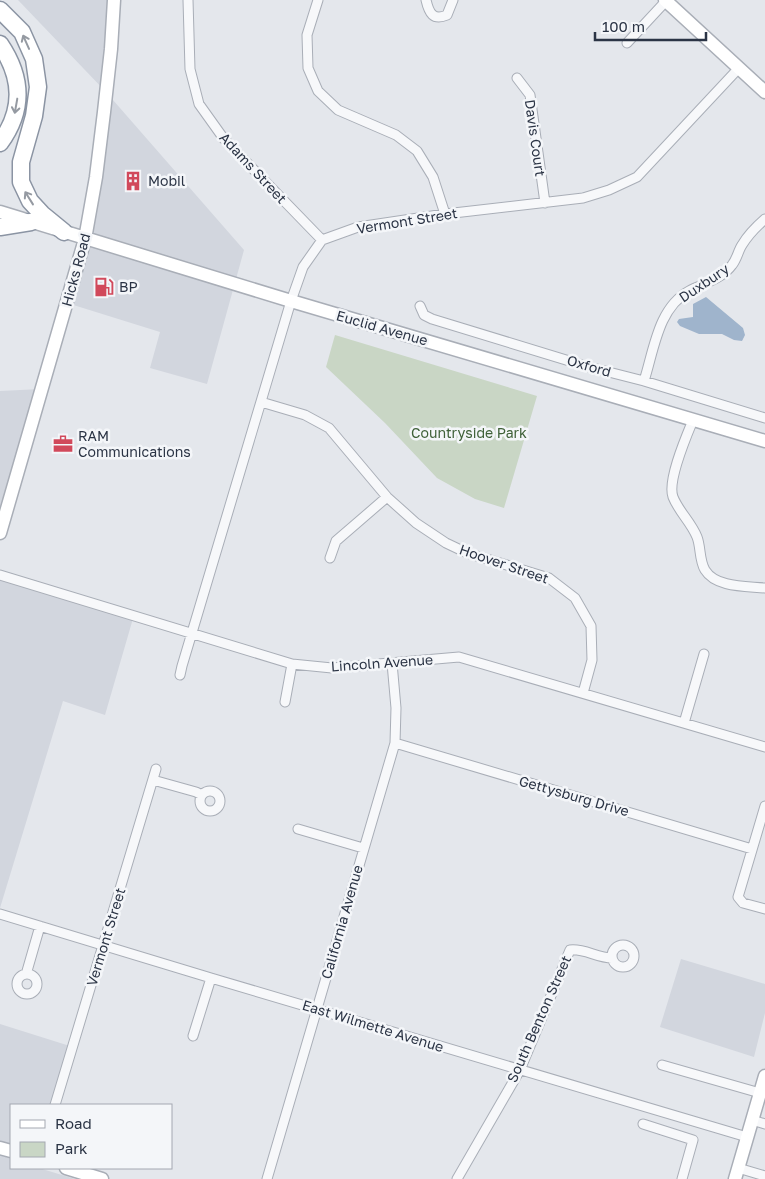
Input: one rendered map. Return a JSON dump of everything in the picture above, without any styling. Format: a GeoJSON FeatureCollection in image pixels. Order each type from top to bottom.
{"type":"FeatureCollection","features":[{"type":"Feature","properties":{"kind":"highway"},"geometry":{"type":"LineString","coordinates":[[0,10],[22,32],[34,59],[38,87],[34,116],[21,162],[21,182],[30,201],[42,214],[64,232]]}},
{"type":"Feature","properties":{"kind":"highway"},"geometry":{"type":"LineString","coordinates":[[0,44],[12,64],[16,77],[18,99],[12,123],[0,143]]}},
{"type":"Feature","properties":{"kind":"highway"},"geometry":{"type":"LineString","coordinates":[[0,227],[31,222]]}},
{"type":"Feature","properties":{"kind":"main road","name":"Hicks Road"},"geometry":{"type":"LineString","coordinates":[[0,533],[85,239],[96,177],[104,112],[114,0]]}},
{"type":"Feature","properties":{"kind":"main road"},"geometry":{"type":"LineString","coordinates":[[666,0],[738,69],[765,92]]}},
{"type":"Feature","properties":{"kind":"main road","name":"Euclid Avenue"},"geometry":{"type":"LineString","coordinates":[[0,212],[291,301],[765,441]]}},
{"type":"Feature","properties":{"kind":"main road"},"geometry":{"type":"LineString","coordinates":[[737,1173],[765,1076]]}},
{"type":"Feature","properties":{"kind":"main road"},"geometry":{"type":"LineString","coordinates":[[69,1169],[102,1179]]}},
{"type":"Feature","properties":{"kind":"street","name":"Adams Street"},"geometry":{"type":"LineString","coordinates":[[188,0],[190,69],[199,104],[224,139],[322,240]]}},
{"type":"Feature","properties":{"kind":"street"},"geometry":{"type":"LineString","coordinates":[[318,0],[307,34],[308,68],[318,91],[338,110],[396,135],[418,151],[433,177],[445,214]]}},
{"type":"Feature","properties":{"kind":"street"},"geometry":{"type":"LineString","coordinates":[[426,0],[428,12],[434,17],[441,18],[447,16],[453,0]]}},
{"type":"Feature","properties":{"kind":"street"},"geometry":{"type":"LineString","coordinates":[[627,43],[666,0]]}},
{"type":"Feature","properties":{"kind":"street","name":"Vermont Street"},"geometry":{"type":"LineString","coordinates":[[322,240],[358,227],[445,214],[545,204],[583,198],[609,190],[637,177],[738,69]]}},
{"type":"Feature","properties":{"kind":"street","name":"Davis Court"},"geometry":{"type":"LineString","coordinates":[[517,78],[530,95],[545,204]]}},
{"type":"Feature","properties":{"kind":"street","name":"Duxbury"},"geometry":{"type":"LineString","coordinates":[[644,381],[662,324],[673,304],[689,291],[708,283],[726,271],[732,265],[741,246],[765,219]]}},
{"type":"Feature","properties":{"kind":"street"},"geometry":{"type":"LineString","coordinates":[[180,675],[291,301],[303,267],[322,240]]}},
{"type":"Feature","properties":{"kind":"street","name":"Oxford"},"geometry":{"type":"LineString","coordinates":[[420,306],[424,315],[432,320],[765,418]]}},
{"type":"Feature","properties":{"kind":"street","name":"Hoover Street"},"geometry":{"type":"LineString","coordinates":[[261,402],[306,414],[329,428],[387,497],[416,523],[446,543],[468,553],[549,578],[575,598],[590,626],[592,660],[582,693]]}},
{"type":"Feature","properties":{"kind":"street"},"geometry":{"type":"LineString","coordinates":[[692,420],[671,484],[672,495],[698,539],[705,570],[712,577],[728,585],[765,588]]}},
{"type":"Feature","properties":{"kind":"street"},"geometry":{"type":"LineString","coordinates":[[330,558],[336,541],[387,497]]}},
{"type":"Feature","properties":{"kind":"street","name":"Lincoln Avenue"},"geometry":{"type":"LineString","coordinates":[[0,575],[292,664],[332,668],[459,657],[765,747]]}},
{"type":"Feature","properties":{"kind":"street"},"geometry":{"type":"LineString","coordinates":[[684,723],[704,654]]}},
{"type":"Feature","properties":{"kind":"street","name":"California Avenue"},"geometry":{"type":"LineString","coordinates":[[267,1179],[363,848],[396,743],[396,708],[392,662]]}},
{"type":"Feature","properties":{"kind":"street"},"geometry":{"type":"LineString","coordinates":[[285,702],[292,664]]}},
{"type":"Feature","properties":{"kind":"street","name":"Gettysburg Drive"},"geometry":{"type":"LineString","coordinates":[[396,743],[752,849]]}},
{"type":"Feature","properties":{"kind":"street","name":"Vermont Street"},"geometry":{"type":"LineString","coordinates":[[55,1104],[156,769]]}},
{"type":"Feature","properties":{"kind":"street"},"geometry":{"type":"LineString","coordinates":[[153,780],[202,795]]}},
{"type":"Feature","properties":{"kind":"street"},"geometry":{"type":"LineString","coordinates":[[765,806],[738,897],[743,903],[765,909]]}},
{"type":"Feature","properties":{"kind":"street"},"geometry":{"type":"LineString","coordinates":[[298,829],[363,848]]}},
{"type":"Feature","properties":{"kind":"street","name":"East Wilmette Avenue"},"geometry":{"type":"LineString","coordinates":[[0,914],[748,1137]]}},
{"type":"Feature","properties":{"kind":"street"},"geometry":{"type":"LineString","coordinates":[[28,974],[27,971],[40,926]]}},
{"type":"Feature","properties":{"kind":"street","name":"South Benton Street"},"geometry":{"type":"LineString","coordinates":[[457,1179],[520,1070],[570,950],[576,949],[612,958]]}},
{"type":"Feature","properties":{"kind":"street"},"geometry":{"type":"LineString","coordinates":[[193,1036],[211,978]]}},
{"type":"Feature","properties":{"kind":"street"},"geometry":{"type":"LineString","coordinates":[[662,1065],[760,1093]]}},
{"type":"Feature","properties":{"kind":"street"},"geometry":{"type":"LineString","coordinates":[[752,1120],[765,1124]]}},
{"type":"Feature","properties":{"kind":"street"},"geometry":{"type":"LineString","coordinates":[[643,1124],[693,1140],[682,1179]]}},
{"type":"Feature","properties":{"kind":"street"},"geometry":{"type":"LineString","coordinates":[[737,1173],[765,1176]]}},
{"type":"Feature","properties":{"kind":"shaded area"},"geometry":{"type":"Polygon","coordinates":[[[18,0],[114,0],[106,92],[18,0]]]}},
{"type":"Feature","properties":{"kind":"shaded area"},"geometry":{"type":"Polygon","coordinates":[[[106,92],[244,250],[207,384],[150,368],[160,332],[67,303],[106,92]]]}},
{"type":"Feature","properties":{"kind":"shaded area"},"geometry":{"type":"Polygon","coordinates":[[[41,389],[0,533],[0,391],[41,389]]]}},
{"type":"Feature","properties":{"kind":"shaded area"},"geometry":{"type":"Polygon","coordinates":[[[0,575],[134,615],[105,715],[63,701],[0,908],[0,575]]]}},
{"type":"Feature","properties":{"kind":"shaded area"},"geometry":{"type":"Polygon","coordinates":[[[681,959],[765,984],[765,1013],[754,1057],[660,1027],[681,959]]]}},
{"type":"Feature","properties":{"kind":"shaded area"},"geometry":{"type":"Polygon","coordinates":[[[0,1024],[73,1047],[55,1104],[10,1104],[10,1151],[0,1148],[0,1024]]]}},
{"type":"Feature","properties":{"kind":"shaded area"},"geometry":{"type":"Polygon","coordinates":[[[0,1155],[10,1159],[10,1169],[42,1169],[75,1179],[0,1179],[0,1155]]]}},
{"type":"Feature","properties":{"kind":"green space","name":"Countryside Park"},"geometry":{"type":"Polygon","coordinates":[[[335,335],[537,396],[504,508],[475,499],[437,478],[385,423],[326,367],[335,335]]]}},
{"type":"Feature","properties":{"kind":"water"},"geometry":{"type":"Polygon","coordinates":[[[706,297],[743,328],[745,335],[742,341],[734,340],[722,334],[699,334],[680,326],[677,322],[679,319],[693,317],[693,304],[706,297]]]}},
{"type":"Feature","properties":{"kind":"place","name":"Mobil"},"geometry":{"type":"Point","coordinates":[133,181]}},
{"type":"Feature","properties":{"kind":"place","name":"BP"},"geometry":{"type":"Point","coordinates":[104,287]}},
{"type":"Feature","properties":{"kind":"place","name":"RAM Communications"},"geometry":{"type":"Point","coordinates":[63,444]}}]}
